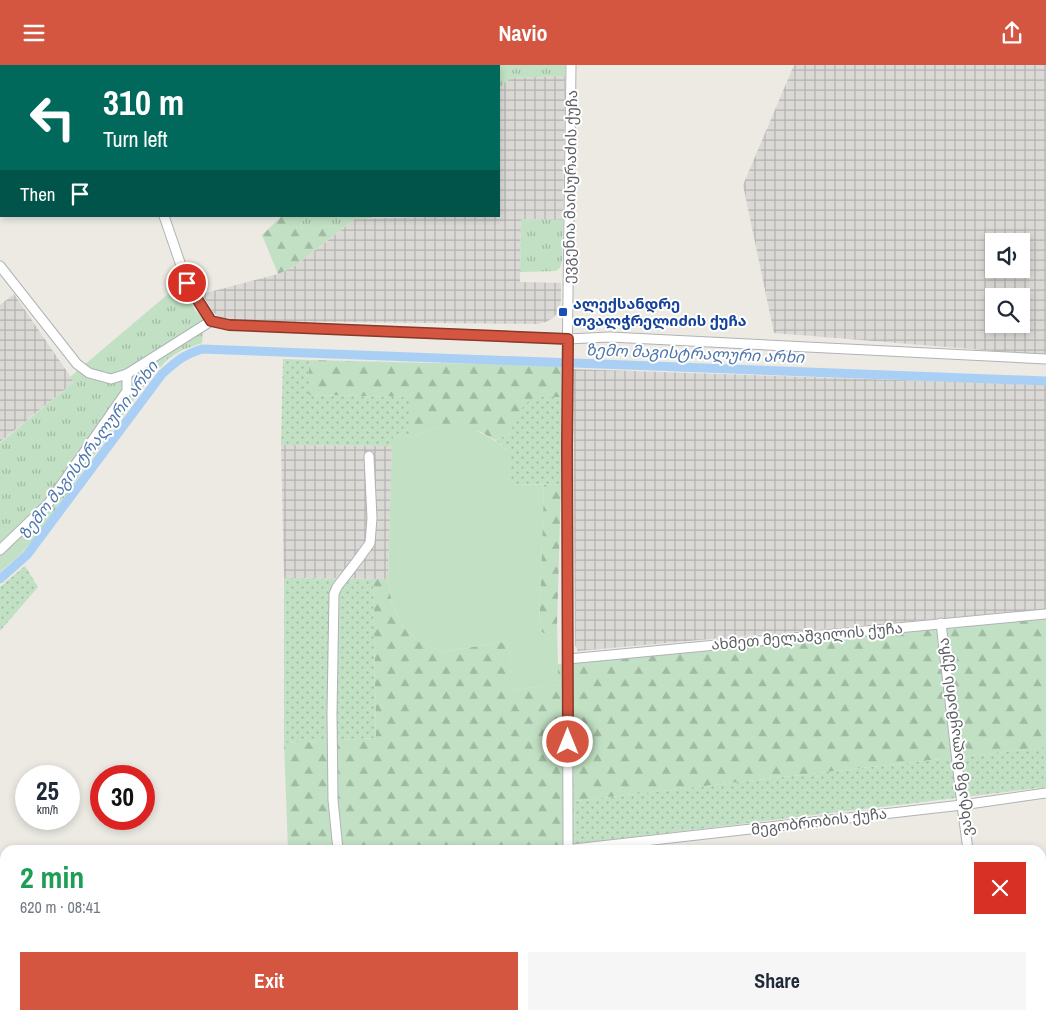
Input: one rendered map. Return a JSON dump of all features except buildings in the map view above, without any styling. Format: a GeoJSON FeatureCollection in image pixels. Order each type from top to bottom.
{"type":"FeatureCollection","features":[{"type":"Feature","properties":{"kind":"street","name":"ევგენია მაისურაძის ქუჩა"},"geometry":{"type":"LineString","coordinates":[[566,845],[568,659],[567,372],[571,65]]}},
{"type":"Feature","properties":{"kind":"street"},"geometry":{"type":"LineString","coordinates":[[164,217],[187,283],[211,321]]}},
{"type":"Feature","properties":{"kind":"street"},"geometry":{"type":"LineString","coordinates":[[0,266],[77,364],[89,373],[111,379],[127,374],[211,321],[229,325],[568,339],[620,338],[1046,359]]}},
{"type":"Feature","properties":{"kind":"street"},"geometry":{"type":"LineString","coordinates":[[0,550],[48,504],[127,391],[127,374]]}},
{"type":"Feature","properties":{"kind":"street"},"geometry":{"type":"LineString","coordinates":[[337,845],[333,801],[334,594],[337,587],[370,543],[372,518],[370,457]]}},
{"type":"Feature","properties":{"kind":"street","name":"ახმეთ მელაშვილის ქუჩა"},"geometry":{"type":"LineString","coordinates":[[568,659],[1046,614]]}},
{"type":"Feature","properties":{"kind":"street","name":"ვახტანგ მალაყმაძის ქუჩა"},"geometry":{"type":"LineString","coordinates":[[941,623],[967,845]]}},
{"type":"Feature","properties":{"kind":"street","name":"მეგობრობის ქუჩა"},"geometry":{"type":"LineString","coordinates":[[626,845],[962,805],[1046,793]]}},
{"type":"Feature","properties":{"kind":"shaded area"},"geometry":{"type":"Polygon","coordinates":[[[794,65],[1046,65],[1046,355],[774,333],[743,185],[794,65]]]}},
{"type":"Feature","properties":{"kind":"shaded area"},"geometry":{"type":"Polygon","coordinates":[[[565,76],[563,220],[521,219],[520,282],[561,283],[559,311],[553,318],[538,324],[227,321],[213,312],[202,294],[278,274],[295,266],[355,219],[500,217],[500,87],[511,78],[565,76]]]}},
{"type":"Feature","properties":{"kind":"shaded area"},"geometry":{"type":"Polygon","coordinates":[[[14,294],[74,382],[0,442],[0,305],[14,294]]]}},
{"type":"Feature","properties":{"kind":"shaded area"},"geometry":{"type":"Polygon","coordinates":[[[573,369],[1046,385],[1046,609],[578,651],[575,645],[573,369]]]}},
{"type":"Feature","properties":{"kind":"shaded area"},"geometry":{"type":"Polygon","coordinates":[[[281,445],[392,446],[388,579],[284,578],[281,445]]]}},
{"type":"Feature","properties":{"kind":"green space"},"geometry":{"type":"Polygon","coordinates":[[[500,65],[565,65],[565,76],[511,78],[500,87],[500,65]]]}},
{"type":"Feature","properties":{"kind":"green space"},"geometry":{"type":"Polygon","coordinates":[[[281,217],[305,217],[300,225],[303,230],[316,230],[329,225],[343,228],[295,266],[278,274],[262,235],[281,217]]]}},
{"type":"Feature","properties":{"kind":"green space"},"geometry":{"type":"Polygon","coordinates":[[[305,217],[372,217],[355,219],[343,228],[329,225],[316,230],[303,230],[300,225],[305,217]]]}},
{"type":"Feature","properties":{"kind":"green space"},"geometry":{"type":"Polygon","coordinates":[[[521,219],[563,220],[562,261],[560,268],[556,271],[520,272],[521,219]]]}},
{"type":"Feature","properties":{"kind":"green space"},"geometry":{"type":"Polygon","coordinates":[[[181,283],[195,310],[204,319],[202,343],[182,350],[169,358],[148,380],[38,534],[21,554],[0,572],[0,443],[74,382],[70,377],[181,283]]]}},
{"type":"Feature","properties":{"kind":"green space"},"geometry":{"type":"Polygon","coordinates":[[[283,359],[309,360],[309,395],[411,397],[411,437],[393,436],[392,446],[281,445],[283,359]]]}},
{"type":"Feature","properties":{"kind":"green space"},"geometry":{"type":"Polygon","coordinates":[[[309,360],[561,366],[561,397],[541,397],[515,422],[508,435],[495,440],[481,432],[439,427],[411,437],[411,397],[309,395],[309,360]]]}},
{"type":"Feature","properties":{"kind":"green space"},"geometry":{"type":"Polygon","coordinates":[[[541,397],[561,397],[561,485],[509,484],[509,452],[495,440],[508,435],[522,408],[530,400],[541,397]]]}},
{"type":"Feature","properties":{"kind":"green space"},"geometry":{"type":"Polygon","coordinates":[[[439,427],[477,431],[492,439],[509,452],[509,484],[544,485],[539,628],[543,633],[550,633],[557,627],[558,685],[511,690],[511,665],[508,641],[442,652],[417,640],[402,625],[392,604],[388,579],[392,436],[411,437],[439,427]]]}},
{"type":"Feature","properties":{"kind":"green space"},"geometry":{"type":"Polygon","coordinates":[[[544,485],[561,485],[557,627],[550,633],[543,633],[539,628],[544,485]]]}},
{"type":"Feature","properties":{"kind":"green space"},"geometry":{"type":"Polygon","coordinates":[[[25,566],[38,587],[0,631],[0,587],[25,566]]]}},
{"type":"Feature","properties":{"kind":"green space"},"geometry":{"type":"Polygon","coordinates":[[[284,578],[373,579],[376,738],[284,743],[284,578]]]}},
{"type":"Feature","properties":{"kind":"green space"},"geometry":{"type":"Polygon","coordinates":[[[373,579],[388,579],[392,604],[402,625],[417,640],[442,652],[508,641],[511,665],[511,690],[558,685],[558,664],[1046,618],[1046,747],[574,801],[575,844],[288,845],[284,743],[376,738],[373,579]]]}},
{"type":"Feature","properties":{"kind":"green space"},"geometry":{"type":"Polygon","coordinates":[[[1046,747],[1046,787],[575,844],[574,801],[1046,747]]]}},
{"type":"Feature","properties":{"kind":"waterway","name":"ზემო მაგისტრალური არხი"},"geometry":{"type":"LineString","coordinates":[[0,579],[27,555],[162,374],[180,359],[202,349],[1046,381]]}},
{"type":"Feature","properties":{"kind":"place","name":"ალექსანდრე თვალჭრელიძის ქუჩა"},"geometry":{"type":"Point","coordinates":[563,312]}},
{"type":"Feature","properties":{"kind":"route"},"geometry":{"type":"LineString","coordinates":[[187,283],[211,321],[229,325],[568,339],[568,742]]}}]}
